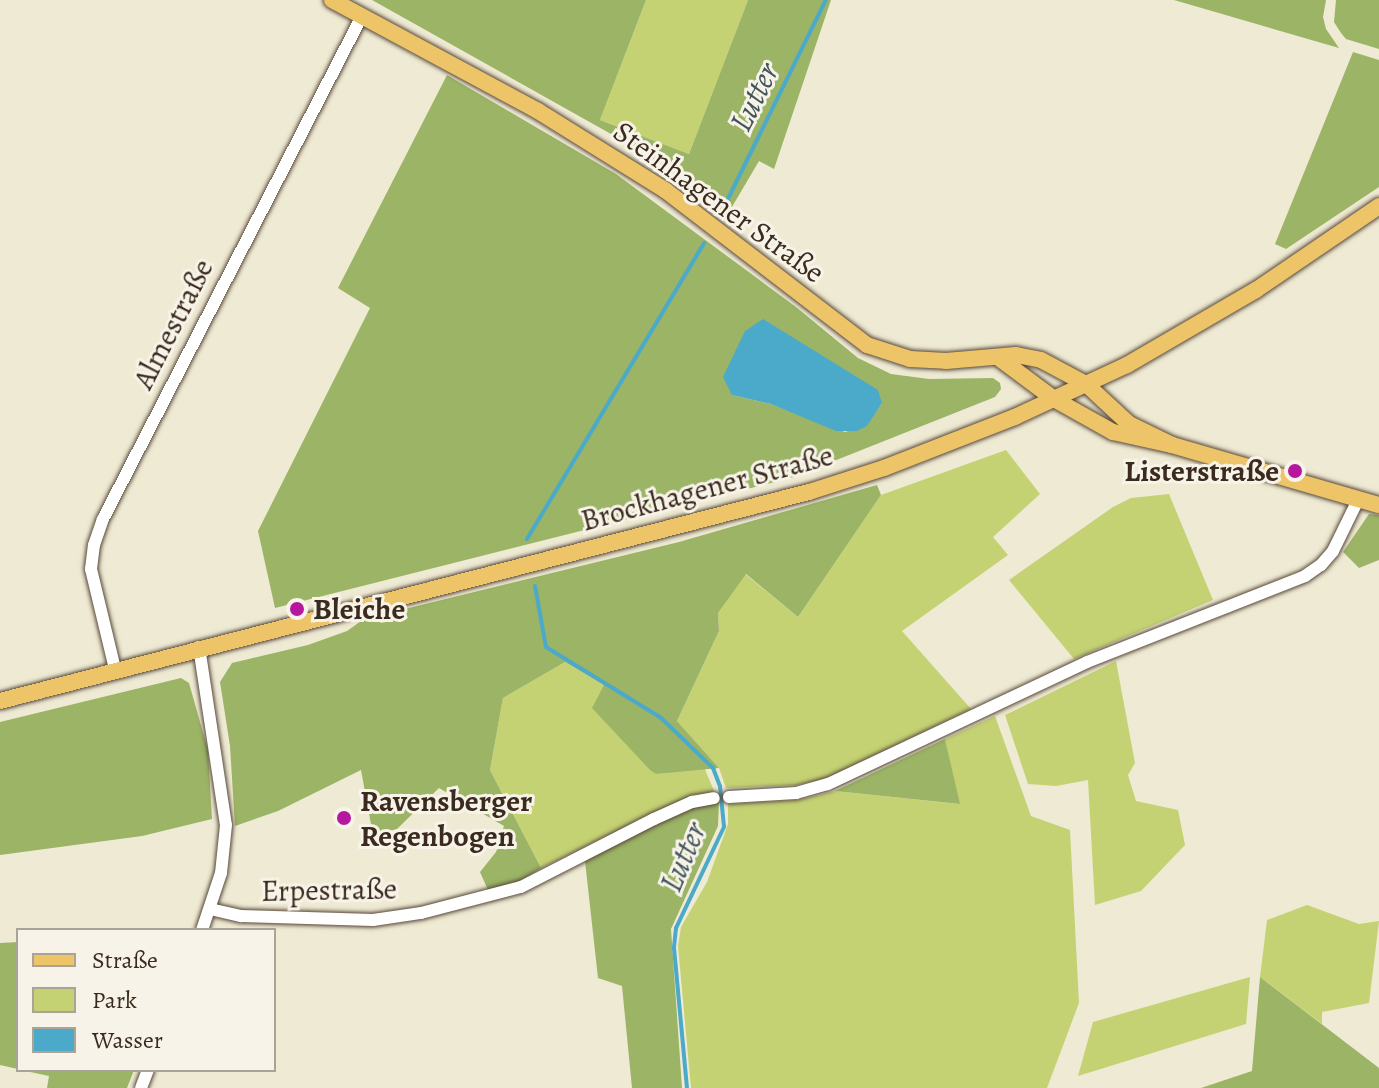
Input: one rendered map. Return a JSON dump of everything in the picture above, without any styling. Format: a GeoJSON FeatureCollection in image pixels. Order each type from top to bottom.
{"type":"FeatureCollection","features":[{"type":"Feature","properties":{"kind":"main road","name":"Steinhagener Straße"},"geometry":{"type":"LineString","coordinates":[[332,0],[538,111],[665,190],[867,345],[910,359],[1016,355],[1041,360],[1086,384],[1129,424],[1172,445]]}},
{"type":"Feature","properties":{"kind":"main road","name":"Brockhagener Straße"},"geometry":{"type":"LineString","coordinates":[[0,701],[199,647],[809,492],[954,442],[1054,399],[1173,340],[1256,290],[1379,206]]}},
{"type":"Feature","properties":{"kind":"main road","name":"Steinhagener Straße"},"geometry":{"type":"LineString","coordinates":[[999,358],[1054,399],[1113,432],[1172,445],[1379,505]]}},
{"type":"Feature","properties":{"kind":"street","name":"Almestraße"},"geometry":{"type":"LineString","coordinates":[[115,669],[91,569],[94,545],[103,519],[362,16]]}},
{"type":"Feature","properties":{"kind":"street"},"geometry":{"type":"LineString","coordinates":[[729,797],[796,793],[828,784],[1087,662],[1305,576],[1321,565],[1333,551],[1359,498]]}},
{"type":"Feature","properties":{"kind":"street","name":"Erpestraße"},"geometry":{"type":"LineString","coordinates":[[199,647],[226,825],[221,873],[203,928]]}},
{"type":"Feature","properties":{"kind":"street","name":"Erpestraße"},"geometry":{"type":"LineString","coordinates":[[210,909],[241,916],[373,920],[421,913],[521,887],[654,819],[692,802],[714,798]]}},
{"type":"Feature","properties":{"kind":"green space"},"geometry":{"type":"Polygon","coordinates":[[[372,0],[646,0],[600,120],[689,154],[748,0],[831,0],[774,169],[759,161],[726,217],[679,177],[636,148],[372,0]]]}},
{"type":"Feature","properties":{"kind":"green space"},"geometry":{"type":"Polygon","coordinates":[[[646,0],[748,0],[689,154],[600,120],[646,0]]]}},
{"type":"Feature","properties":{"kind":"green space"},"geometry":{"type":"Polygon","coordinates":[[[1174,0],[1326,0],[1323,17],[1326,29],[1339,48],[1174,0]]]}},
{"type":"Feature","properties":{"kind":"green space"},"geometry":{"type":"Polygon","coordinates":[[[1336,0],[1379,0],[1379,49],[1346,39],[1334,22],[1336,0]]]}},
{"type":"Feature","properties":{"kind":"green space"},"geometry":{"type":"Polygon","coordinates":[[[1353,52],[1379,60],[1379,187],[1286,249],[1275,244],[1353,52]]]}},
{"type":"Feature","properties":{"kind":"green space"},"geometry":{"type":"Polygon","coordinates":[[[447,75],[616,174],[796,307],[858,358],[891,374],[929,379],[993,378],[1000,383],[1001,389],[995,397],[791,478],[275,608],[258,531],[370,308],[338,288],[447,75]],[[732,395],[771,404],[845,432],[867,425],[882,403],[732,395]]]}},
{"type":"Feature","properties":{"kind":"green space"},"geometry":{"type":"Polygon","coordinates":[[[1006,450],[1040,494],[993,537],[1008,555],[902,631],[971,709],[825,779],[796,785],[726,788],[719,768],[677,721],[719,631],[718,613],[745,574],[798,617],[881,495],[1006,450]]]}},
{"type":"Feature","properties":{"kind":"green space"},"geometry":{"type":"Polygon","coordinates":[[[877,485],[881,495],[798,617],[746,574],[718,613],[719,631],[677,721],[719,768],[656,774],[650,770],[592,708],[604,685],[565,662],[503,698],[490,770],[541,868],[518,882],[488,890],[480,872],[496,852],[504,826],[439,788],[397,829],[373,835],[361,770],[278,811],[235,826],[230,746],[220,682],[232,663],[308,645],[347,631],[364,619],[679,542],[877,485]]]}},
{"type":"Feature","properties":{"kind":"green space"},"geometry":{"type":"Polygon","coordinates":[[[1169,494],[1213,600],[1074,659],[1009,580],[1113,507],[1131,498],[1169,494]]]}},
{"type":"Feature","properties":{"kind":"green space"},"geometry":{"type":"Polygon","coordinates":[[[1369,514],[1379,515],[1379,560],[1359,568],[1343,552],[1369,514]]]}},
{"type":"Feature","properties":{"kind":"green space"},"geometry":{"type":"Polygon","coordinates":[[[1116,661],[1135,763],[1128,775],[1136,801],[1178,810],[1185,845],[1141,891],[1095,905],[1088,780],[1056,786],[1028,784],[1005,715],[1116,661]]]}},
{"type":"Feature","properties":{"kind":"green space"},"geometry":{"type":"Polygon","coordinates":[[[565,662],[604,685],[656,774],[704,767],[714,791],[653,813],[541,868],[490,770],[503,698],[565,662]]]}},
{"type":"Feature","properties":{"kind":"green space"},"geometry":{"type":"Polygon","coordinates":[[[181,678],[189,683],[208,750],[212,819],[142,836],[0,855],[0,722],[181,678]]]}},
{"type":"Feature","properties":{"kind":"green space"},"geometry":{"type":"Polygon","coordinates":[[[995,716],[1031,816],[1070,830],[1079,1003],[1047,1088],[691,1088],[678,946],[681,927],[707,882],[728,824],[728,804],[798,800],[835,791],[959,804],[945,739],[995,716]]]}},
{"type":"Feature","properties":{"kind":"green space"},"geometry":{"type":"Polygon","coordinates":[[[945,739],[960,804],[835,791],[945,739]]]}},
{"type":"Feature","properties":{"kind":"green space"},"geometry":{"type":"Polygon","coordinates":[[[719,802],[718,826],[671,929],[682,1088],[632,1088],[622,986],[598,978],[585,861],[692,806],[719,802]]]}},
{"type":"Feature","properties":{"kind":"green space"},"geometry":{"type":"Polygon","coordinates":[[[1307,905],[1359,924],[1379,921],[1369,1003],[1322,1012],[1322,1024],[1260,977],[1267,920],[1307,905]]]}},
{"type":"Feature","properties":{"kind":"green space"},"geometry":{"type":"Polygon","coordinates":[[[16,942],[16,1069],[0,1065],[0,943],[16,942]]]}},
{"type":"Feature","properties":{"kind":"green space"},"geometry":{"type":"Polygon","coordinates":[[[1250,977],[1246,1024],[1078,1076],[1093,1022],[1250,977]]]}},
{"type":"Feature","properties":{"kind":"green space"},"geometry":{"type":"Polygon","coordinates":[[[1260,977],[1379,1068],[1379,1088],[1201,1088],[1252,1071],[1260,977]]]}},
{"type":"Feature","properties":{"kind":"green space"},"geometry":{"type":"Polygon","coordinates":[[[30,1072],[133,1072],[127,1088],[47,1088],[49,1076],[30,1072]]]}},
{"type":"Feature","properties":{"kind":"water"},"geometry":{"type":"Polygon","coordinates":[[[763,319],[878,390],[882,403],[867,426],[857,431],[836,431],[771,404],[732,395],[723,377],[745,331],[763,319]]]}},
{"type":"Feature","properties":{"kind":"waterway","name":"Lutter"},"geometry":{"type":"LineString","coordinates":[[721,213],[826,0]]}},
{"type":"Feature","properties":{"kind":"waterway","name":"Lutter"},"geometry":{"type":"LineString","coordinates":[[527,539],[704,243]]}},
{"type":"Feature","properties":{"kind":"waterway","name":"Lutter"},"geometry":{"type":"LineString","coordinates":[[535,586],[546,647],[660,717],[713,768],[720,786],[724,827],[676,928],[674,948],[687,1088]]}},
{"type":"Feature","properties":{"kind":"place","name":"Listerstraße"},"geometry":{"type":"Point","coordinates":[1295,471]}},
{"type":"Feature","properties":{"kind":"place","name":"Bleiche"},"geometry":{"type":"Point","coordinates":[297,609]}},
{"type":"Feature","properties":{"kind":"place","name":"Ravensberger Regenbogen"},"geometry":{"type":"Point","coordinates":[344,818]}}]}
